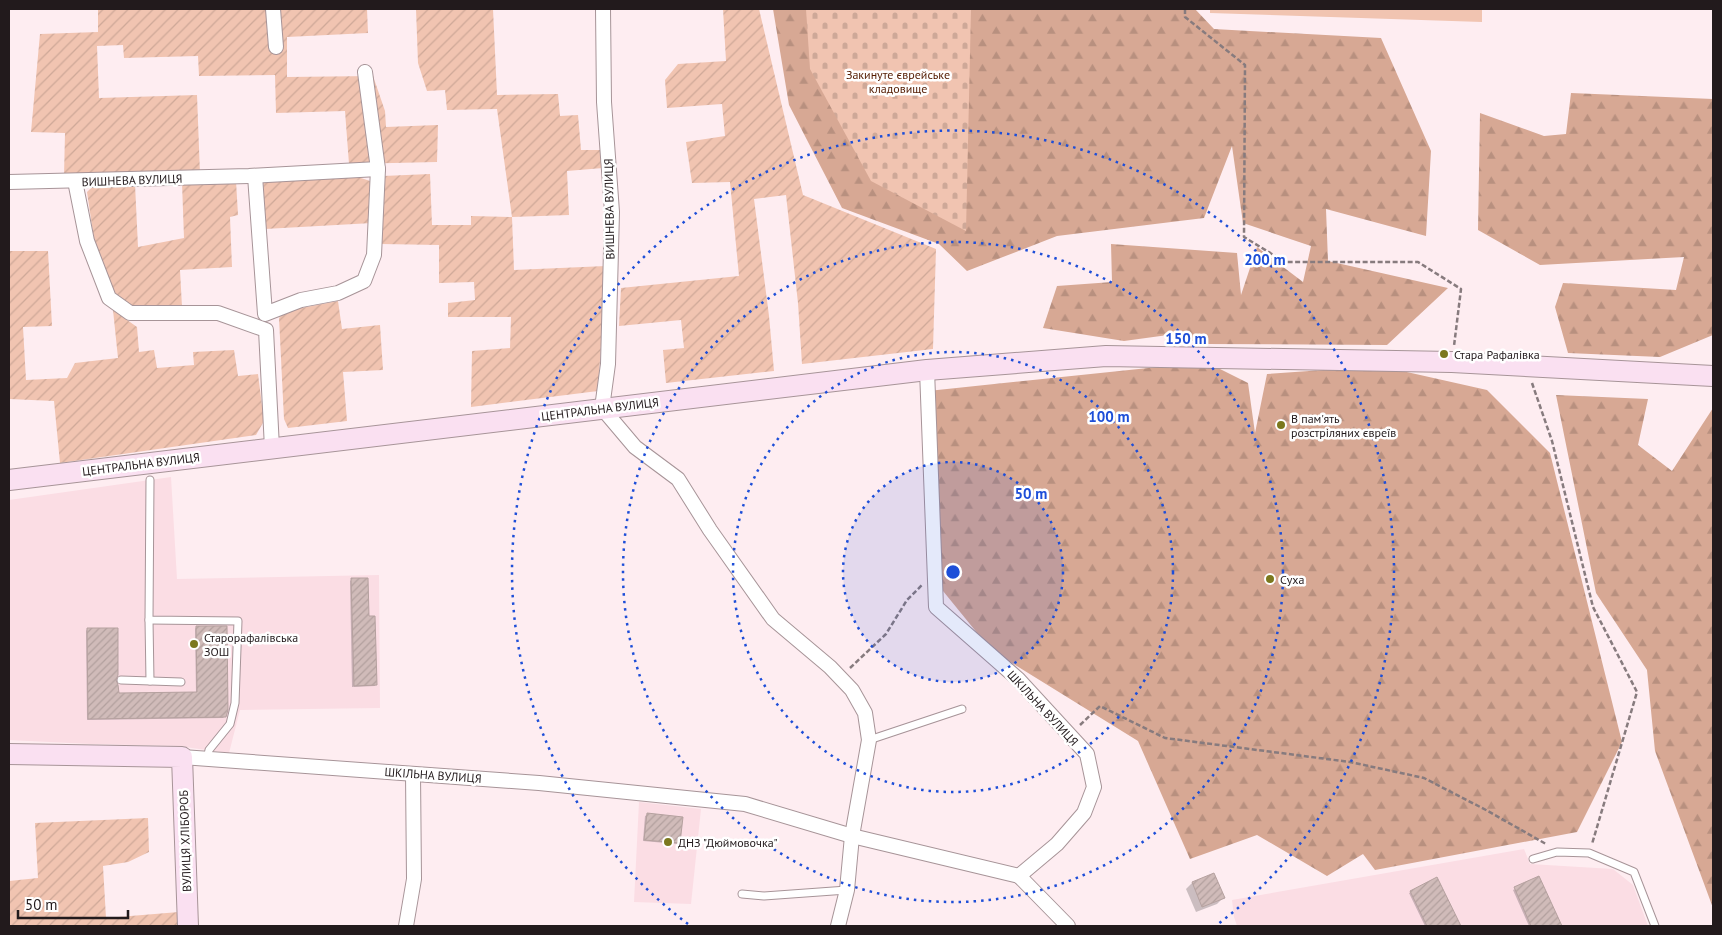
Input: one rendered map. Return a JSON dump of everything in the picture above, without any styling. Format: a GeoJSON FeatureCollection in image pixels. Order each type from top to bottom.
{"type":"FeatureCollection","features":[{"type":"Feature","properties":{"kind":"main road","name":"ЦЕНТРАЛЬНА ВУЛИЦЯ"},"geometry":{"type":"LineString","coordinates":[[9,480],[928,370],[1106,356],[1452,362],[1713,376]]}},
{"type":"Feature","properties":{"kind":"main road","name":"ШКІЛЬНА ВУЛИЦЯ"},"geometry":{"type":"LineString","coordinates":[[9,754],[182,757]]}},
{"type":"Feature","properties":{"kind":"main road","name":"ВУЛИЦЯ ХЛІБОРОБ"},"geometry":{"type":"LineString","coordinates":[[182,757],[188,926]]}},
{"type":"Feature","properties":{"kind":"street"},"geometry":{"type":"LineString","coordinates":[[273,9],[276,47]]}},
{"type":"Feature","properties":{"kind":"street","name":"ВИШНЕВА ВУЛИЦЯ"},"geometry":{"type":"LineString","coordinates":[[602,408],[608,364],[612,212],[604,102],[603,9]]}},
{"type":"Feature","properties":{"kind":"street"},"geometry":{"type":"LineString","coordinates":[[265,314],[301,300],[338,293],[364,281],[374,255],[378,169],[365,72]]}},
{"type":"Feature","properties":{"kind":"street","name":"ВИШНЕВА ВУЛИЦЯ"},"geometry":{"type":"LineString","coordinates":[[9,182],[255,176],[378,169]]}},
{"type":"Feature","properties":{"kind":"street"},"geometry":{"type":"LineString","coordinates":[[255,176],[272,448]]}},
{"type":"Feature","properties":{"kind":"street"},"geometry":{"type":"LineString","coordinates":[[75,181],[87,241],[108,298],[130,313],[218,313],[266,330]]}},
{"type":"Feature","properties":{"kind":"street"},"geometry":{"type":"LineString","coordinates":[[928,370],[935,575]]}},
{"type":"Feature","properties":{"kind":"street"},"geometry":{"type":"LineString","coordinates":[[602,408],[635,448],[678,479],[710,530],[773,619],[840,677],[852,690],[866,713],[869,740],[852,836],[847,890],[838,926]]}},
{"type":"Feature","properties":{"kind":"street","name":"ШКІЛЬНА ВУЛИЦЯ"},"geometry":{"type":"LineString","coordinates":[[182,757],[539,783],[745,804],[852,836],[1019,876],[1057,844],[1084,813],[1094,787],[1087,754],[1018,679],[936,607],[935,575]]}},
{"type":"Feature","properties":{"kind":"street"},"geometry":{"type":"LineString","coordinates":[[406,926],[414,879],[413,774]]}},
{"type":"Feature","properties":{"kind":"street"},"geometry":{"type":"LineString","coordinates":[[1019,876],[1068,926]]}},
{"type":"Feature","properties":{"kind":"lane"},"geometry":{"type":"LineString","coordinates":[[150,480],[150,681]]}},
{"type":"Feature","properties":{"kind":"lane"},"geometry":{"type":"LineString","coordinates":[[149,620],[238,621],[235,703],[230,724],[209,750],[207,759]]}},
{"type":"Feature","properties":{"kind":"lane"},"geometry":{"type":"LineString","coordinates":[[121,680],[181,682]]}},
{"type":"Feature","properties":{"kind":"lane"},"geometry":{"type":"LineString","coordinates":[[869,740],[962,709]]}},
{"type":"Feature","properties":{"kind":"lane"},"geometry":{"type":"LineString","coordinates":[[1533,859],[1557,852],[1589,852],[1634,872],[1656,926]]}},
{"type":"Feature","properties":{"kind":"lane"},"geometry":{"type":"LineString","coordinates":[[742,894],[764,896],[847,890]]}},
{"type":"Feature","properties":{"kind":"path"},"geometry":{"type":"LineString","coordinates":[[1185,9],[1185,17],[1245,66],[1244,237],[1285,262],[1418,262],[1461,288],[1452,362]]}},
{"type":"Feature","properties":{"kind":"path"},"geometry":{"type":"LineString","coordinates":[[1526,367],[1552,441],[1593,607],[1637,692],[1589,852]]}},
{"type":"Feature","properties":{"kind":"path"},"geometry":{"type":"LineString","coordinates":[[840,677],[886,634],[916,589],[935,575]]}},
{"type":"Feature","properties":{"kind":"path"},"geometry":{"type":"LineString","coordinates":[[1070,735],[1100,706],[1165,738],[1350,762],[1424,778],[1486,810],[1557,852]]}},
{"type":"Feature","properties":{"kind":"shaded area","name":"Старорафалівська ЗОШ"},"geometry":{"type":"Polygon","coordinates":[[[171,477],[177,579],[379,575],[380,708],[240,710],[229,753],[177,746],[9,740],[9,500],[171,477]]]}},
{"type":"Feature","properties":{"kind":"shaded area","name":"ДНЗ \"Дюймовочка\""},"geometry":{"type":"Polygon","coordinates":[[[639,802],[701,809],[691,904],[634,902],[639,802]]]}},
{"type":"Feature","properties":{"kind":"shaded area"},"geometry":{"type":"Polygon","coordinates":[[[1524,849],[1530,864],[1613,869],[1633,885],[1648,926],[1237,926],[1234,917],[1232,900],[1524,849]]]}},
{"type":"Feature","properties":{"kind":"green space"},"geometry":{"type":"Polygon","coordinates":[[[98,9],[367,9],[368,33],[287,37],[287,77],[373,76],[385,111],[386,127],[438,125],[437,162],[349,164],[345,111],[276,113],[275,75],[199,76],[198,56],[124,58],[123,45],[97,46],[99,98],[197,95],[200,174],[64,176],[65,133],[31,132],[40,34],[98,32],[98,9]]]}},
{"type":"Feature","properties":{"kind":"green space"},"geometry":{"type":"Polygon","coordinates":[[[416,9],[493,9],[497,95],[558,94],[560,116],[578,115],[581,150],[602,150],[603,168],[567,171],[569,215],[512,217],[497,109],[447,110],[445,90],[427,91],[418,63],[416,9]]]}},
{"type":"Feature","properties":{"kind":"green space"},"geometry":{"type":"Polygon","coordinates":[[[723,9],[759,9],[803,195],[936,249],[933,349],[802,364],[798,303],[786,195],[754,199],[774,371],[666,383],[663,350],[684,348],[681,320],[619,326],[621,288],[739,276],[730,182],[692,183],[686,142],[725,136],[722,104],[667,108],[665,80],[678,64],[726,61],[723,9]]]}},
{"type":"Feature","properties":{"kind":"green space"},"geometry":{"type":"Polygon","coordinates":[[[773,9],[1195,9],[1214,29],[1381,38],[1431,151],[1426,236],[1326,209],[1328,261],[1448,288],[1387,345],[1206,344],[1168,335],[1124,341],[1043,328],[1057,286],[1112,282],[1111,244],[1237,253],[1241,295],[1257,247],[1303,282],[1311,246],[1243,223],[1232,146],[1204,218],[1057,236],[967,271],[939,244],[842,208],[789,105],[773,9]]]}},
{"type":"Feature","properties":{"kind":"green space","name":"Закинуте єврейське кладовище"},"geometry":{"type":"Polygon","coordinates":[[[806,9],[971,9],[966,231],[871,181],[810,69],[806,9]]]}},
{"type":"Feature","properties":{"kind":"green space"},"geometry":{"type":"Polygon","coordinates":[[[1210,9],[1482,9],[1482,22],[1210,13],[1210,9]]]}},
{"type":"Feature","properties":{"kind":"green space"},"geometry":{"type":"Polygon","coordinates":[[[1571,93],[1713,99],[1713,335],[1660,357],[1568,353],[1555,307],[1563,283],[1676,290],[1684,257],[1540,265],[1478,230],[1480,113],[1544,136],[1566,134],[1571,93]]]}},
{"type":"Feature","properties":{"kind":"green space"},"geometry":{"type":"Polygon","coordinates":[[[430,174],[432,225],[471,225],[471,216],[512,217],[514,270],[606,266],[598,391],[471,407],[472,351],[510,348],[511,317],[448,317],[448,303],[475,300],[474,282],[439,283],[439,245],[381,244],[383,176],[430,174]]]}},
{"type":"Feature","properties":{"kind":"green space"},"geometry":{"type":"Polygon","coordinates":[[[355,176],[370,181],[372,223],[265,229],[263,179],[355,176]]]}},
{"type":"Feature","properties":{"kind":"green space"},"geometry":{"type":"Polygon","coordinates":[[[236,181],[238,215],[230,217],[232,267],[180,270],[182,307],[127,307],[111,289],[95,246],[87,192],[93,186],[135,184],[138,247],[184,238],[182,183],[236,181]]]}},
{"type":"Feature","properties":{"kind":"green space"},"geometry":{"type":"Polygon","coordinates":[[[9,251],[48,251],[52,326],[23,327],[26,380],[67,378],[75,363],[118,358],[113,310],[137,327],[139,352],[154,350],[157,368],[194,365],[193,352],[234,350],[238,376],[258,374],[264,421],[256,435],[60,463],[54,401],[9,399],[9,251]]]}},
{"type":"Feature","properties":{"kind":"green space"},"geometry":{"type":"Polygon","coordinates":[[[338,301],[342,329],[380,325],[383,370],[343,372],[347,421],[288,428],[284,419],[279,318],[285,311],[338,301]]]}},
{"type":"Feature","properties":{"kind":"green space"},"geometry":{"type":"Polygon","coordinates":[[[1206,362],[1248,383],[1255,433],[1267,374],[1380,366],[1487,390],[1550,453],[1622,742],[1577,832],[1375,870],[1363,854],[1327,876],[1257,835],[1190,859],[1138,741],[991,650],[930,575],[928,391],[1206,362]]]}},
{"type":"Feature","properties":{"kind":"green space"},"geometry":{"type":"Polygon","coordinates":[[[1556,395],[1648,399],[1638,445],[1672,471],[1713,408],[1713,908],[1655,751],[1647,670],[1596,593],[1556,395]]]}},
{"type":"Feature","properties":{"kind":"green space"},"geometry":{"type":"Polygon","coordinates":[[[148,818],[149,852],[128,862],[103,866],[106,918],[179,912],[180,926],[9,926],[9,881],[38,878],[35,823],[148,818]]]}},
{"type":"Feature","properties":{"kind":"building"},"geometry":{"type":"Polygon","coordinates":[[[351,578],[368,578],[369,616],[375,616],[377,685],[354,686],[351,578]]]}},
{"type":"Feature","properties":{"kind":"building"},"geometry":{"type":"Polygon","coordinates":[[[196,626],[227,626],[228,710],[226,717],[88,719],[87,628],[118,628],[118,675],[116,680],[119,693],[197,692],[196,626]]]}},
{"type":"Feature","properties":{"kind":"building"},"geometry":{"type":"Polygon","coordinates":[[[647,813],[683,817],[680,843],[644,840],[647,813]]]}},
{"type":"Feature","properties":{"kind":"building"},"geometry":{"type":"Polygon","coordinates":[[[1214,873],[1225,898],[1202,907],[1192,882],[1214,873]]]}},
{"type":"Feature","properties":{"kind":"building"},"geometry":{"type":"Polygon","coordinates":[[[1539,876],[1562,926],[1531,926],[1514,887],[1539,876]]]}},
{"type":"Feature","properties":{"kind":"building"},"geometry":{"type":"Polygon","coordinates":[[[1437,877],[1461,926],[1427,926],[1410,891],[1437,877]]]}},
{"type":"Feature","properties":{"kind":"place","name":"Стара Рафалівка"},"geometry":{"type":"Point","coordinates":[1444,354]}},
{"type":"Feature","properties":{"kind":"place","name":"В пам'ять розстріляних євреїв"},"geometry":{"type":"Point","coordinates":[1281,425]}},
{"type":"Feature","properties":{"kind":"place","name":"Суха"},"geometry":{"type":"Point","coordinates":[1270,579]}},
{"type":"Feature","properties":{"kind":"place","name":"Старорафалівська ЗОШ"},"geometry":{"type":"Point","coordinates":[194,644]}},
{"type":"Feature","properties":{"kind":"place","name":"ДНЗ \"Дюймовочка\""},"geometry":{"type":"Point","coordinates":[668,842]}}]}
